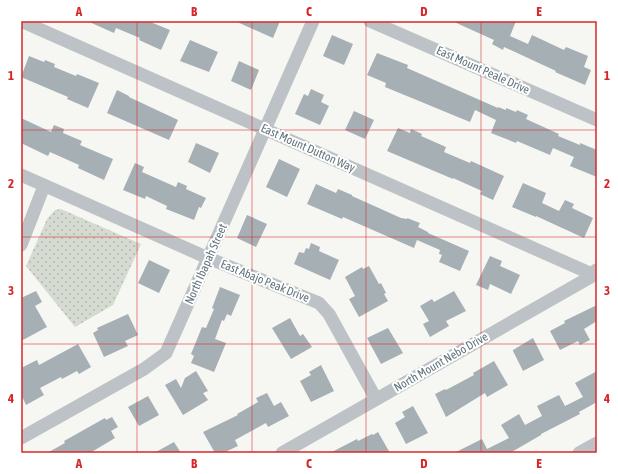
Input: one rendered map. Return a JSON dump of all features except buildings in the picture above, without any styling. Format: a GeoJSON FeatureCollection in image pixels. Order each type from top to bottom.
{"type":"FeatureCollection","features":[{"type":"Feature","properties":{"kind":"street","name":"East Mount Dutton Way"},"geometry":{"type":"LineString","coordinates":[[21,21],[265,129],[596,271]]}},
{"type":"Feature","properties":{"kind":"street","name":"North Ibapah Street"},"geometry":{"type":"LineString","coordinates":[[21,438],[144,369],[166,353],[314,21]]}},
{"type":"Feature","properties":{"kind":"street","name":"East Mount Peale Drive"},"geometry":{"type":"LineString","coordinates":[[370,21],[597,120]]}},
{"type":"Feature","properties":{"kind":"street","name":"East Abajo Peak Drive"},"geometry":{"type":"LineString","coordinates":[[21,175],[208,258],[319,303],[329,314],[376,399]]}},
{"type":"Feature","properties":{"kind":"street"},"geometry":{"type":"LineString","coordinates":[[21,244],[44,186]]}},
{"type":"Feature","properties":{"kind":"street","name":"North Mount Nebo Drive"},"geometry":{"type":"LineString","coordinates":[[282,453],[596,271]]}},
{"type":"Feature","properties":{"kind":"street"},"geometry":{"type":"LineString","coordinates":[[579,453],[597,443]]}},
{"type":"Feature","properties":{"kind":"shaded area"},"geometry":{"type":"Polygon","coordinates":[[[61,209],[141,244],[113,305],[75,327],[26,266],[47,219],[55,210],[61,209]]]}}]}
